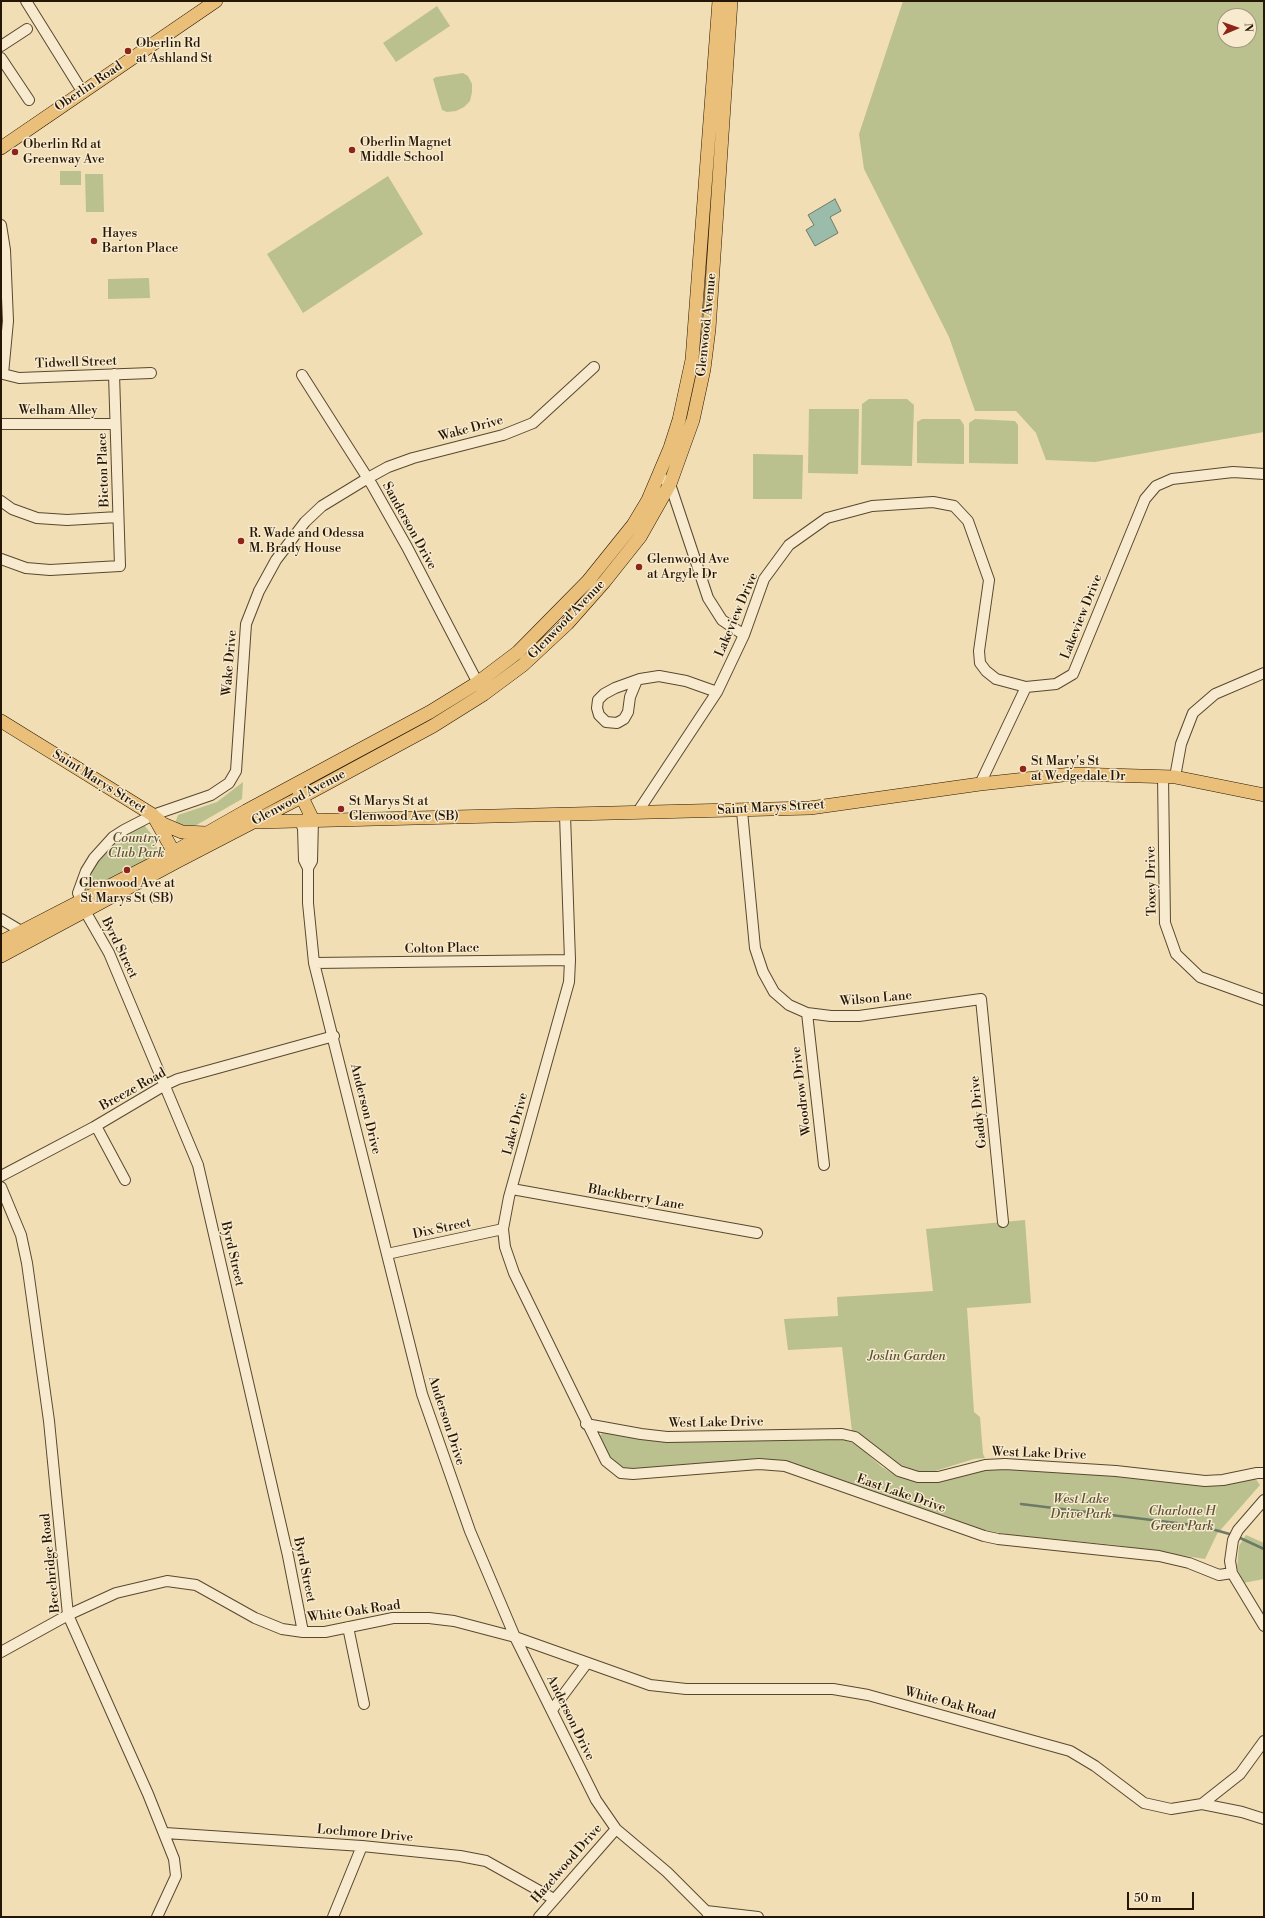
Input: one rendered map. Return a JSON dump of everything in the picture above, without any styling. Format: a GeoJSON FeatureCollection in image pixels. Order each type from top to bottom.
{"type":"FeatureCollection","features":[{"type":"Feature","properties":{"kind":"main road","name":"Oberlin Road"},"geometry":{"type":"LineString","coordinates":[[1,148],[82,91],[216,1]]}},
{"type":"Feature","properties":{"kind":"main road","name":"Glenwood Avenue"},"geometry":{"type":"LineString","coordinates":[[176,856],[209,832],[430,712],[477,683],[518,652],[588,581],[633,525],[659,476],[679,420],[692,360],[719,1]]}},
{"type":"Feature","properties":{"kind":"main road","name":"Glenwood Avenue"},"geometry":{"type":"LineString","coordinates":[[1,956],[24,936],[176,856],[254,822],[296,800],[433,726],[484,694],[523,664],[556,634],[605,581],[640,537],[670,484],[692,420],[704,369],[709,329],[731,1]]}},
{"type":"Feature","properties":{"kind":"main road","name":"Saint Marys Street"},"geometry":{"type":"LineString","coordinates":[[1,721],[153,815],[176,856]]}},
{"type":"Feature","properties":{"kind":"main road","name":"Saint Marys Street"},"geometry":{"type":"LineString","coordinates":[[254,822],[810,808],[980,784],[1072,774],[1169,776],[1264,795]]}},
{"type":"Feature","properties":{"kind":"main road"},"geometry":{"type":"LineString","coordinates":[[290,788],[296,800],[313,820]]}},
{"type":"Feature","properties":{"kind":"main road"},"geometry":{"type":"LineString","coordinates":[[296,800],[300,822]]}},
{"type":"Feature","properties":{"kind":"main road"},"geometry":{"type":"LineString","coordinates":[[153,815],[163,824],[182,832],[190,834],[209,832]]}},
{"type":"Feature","properties":{"kind":"main road","name":"Glenwood Avenue"},"geometry":{"type":"LineString","coordinates":[[1,942],[24,936]]}},
{"type":"Feature","properties":{"kind":"street"},"geometry":{"type":"LineString","coordinates":[[26,1],[82,91]]}},
{"type":"Feature","properties":{"kind":"street"},"geometry":{"type":"LineString","coordinates":[[1,46],[27,29]]}},
{"type":"Feature","properties":{"kind":"street"},"geometry":{"type":"LineString","coordinates":[[1,58],[29,100]]}},
{"type":"Feature","properties":{"kind":"street","name":"Tidwell Street"},"geometry":{"type":"LineString","coordinates":[[1,225],[5,250],[8,321],[4,374],[19,378],[150,373]]}},
{"type":"Feature","properties":{"kind":"street","name":"Wake Drive"},"geometry":{"type":"LineString","coordinates":[[82,905],[78,893],[86,871],[101,849],[124,830],[153,815],[211,794],[230,783],[236,771],[246,624],[259,591],[276,560],[305,522],[322,506],[388,467],[413,458],[503,435],[533,423],[594,367]]}},
{"type":"Feature","properties":{"kind":"street","name":"Bicton Place"},"geometry":{"type":"LineString","coordinates":[[1,559],[26,568],[50,570],[120,566],[114,374]]}},
{"type":"Feature","properties":{"kind":"street","name":"Sanderson Drive"},"geometry":{"type":"LineString","coordinates":[[302,375],[368,478],[408,547],[484,694]]}},
{"type":"Feature","properties":{"kind":"street","name":"Welham Alley"},"geometry":{"type":"LineString","coordinates":[[1,424],[115,424]]}},
{"type":"Feature","properties":{"kind":"street","name":"Lakeview Drive"},"geometry":{"type":"LineString","coordinates":[[638,813],[717,692],[744,635],[764,579],[789,545],[827,518],[872,506],[933,502],[954,506],[968,521],[989,580],[979,651],[980,663],[986,671],[996,679],[1026,687],[1056,684],[1073,674],[1145,499],[1156,486],[1172,479],[1233,472],[1264,474]]}},
{"type":"Feature","properties":{"kind":"street"},"geometry":{"type":"LineString","coordinates":[[659,476],[670,484],[708,598],[722,620],[744,635]]}},
{"type":"Feature","properties":{"kind":"street"},"geometry":{"type":"LineString","coordinates":[[1,501],[12,509],[37,518],[67,520],[118,517]]}},
{"type":"Feature","properties":{"kind":"street","name":"Toxey Drive"},"geometry":{"type":"LineString","coordinates":[[1264,673],[1215,694],[1193,713],[1169,776],[1165,923],[1176,954],[1200,977],[1264,1000]]}},
{"type":"Feature","properties":{"kind":"street"},"geometry":{"type":"LineString","coordinates":[[637,680],[630,697],[628,712],[624,719],[617,723],[606,722],[599,715],[597,708],[598,700],[604,694],[615,688],[637,680],[659,676],[686,681],[717,692]]}},
{"type":"Feature","properties":{"kind":"street"},"geometry":{"type":"LineString","coordinates":[[980,784],[1026,687]]}},
{"type":"Feature","properties":{"kind":"street","name":"Wilson Lane"},"geometry":{"type":"LineString","coordinates":[[742,810],[755,948],[763,972],[774,992],[789,1005],[807,1013],[831,1016],[866,1016],[982,999]]}},
{"type":"Feature","properties":{"kind":"street","name":"Lake Drive"},"geometry":{"type":"LineString","coordinates":[[565,815],[570,960],[569,982],[505,1214],[503,1229],[505,1247],[514,1273],[586,1424]]}},
{"type":"Feature","properties":{"kind":"street","name":"Anderson Drive"},"geometry":{"type":"LineString","coordinates":[[308,868],[312,861],[313,820]]}},
{"type":"Feature","properties":{"kind":"street","name":"Anderson Drive"},"geometry":{"type":"LineString","coordinates":[[300,822],[303,828],[304,860],[308,868],[308,903],[314,963],[334,1036],[422,1394],[470,1531],[515,1637],[596,1800],[616,1829],[667,1872],[708,1914]]}},
{"type":"Feature","properties":{"kind":"street","name":"Byrd Street"},"geometry":{"type":"LineString","coordinates":[[82,905],[109,953],[198,1165],[288,1556],[303,1632]]}},
{"type":"Feature","properties":{"kind":"street"},"geometry":{"type":"LineString","coordinates":[[1,919],[24,936]]}},
{"type":"Feature","properties":{"kind":"street","name":"Colton Place"},"geometry":{"type":"LineString","coordinates":[[314,963],[570,960]]}},
{"type":"Feature","properties":{"kind":"street","name":"Gaddy Drive"},"geometry":{"type":"LineString","coordinates":[[982,999],[1003,1222]]}},
{"type":"Feature","properties":{"kind":"street","name":"Woodrow Drive"},"geometry":{"type":"LineString","coordinates":[[807,1013],[824,1165]]}},
{"type":"Feature","properties":{"kind":"street","name":"Breeze Road"},"geometry":{"type":"LineString","coordinates":[[1,1176],[96,1126],[165,1085],[334,1036]]}},
{"type":"Feature","properties":{"kind":"street"},"geometry":{"type":"LineString","coordinates":[[96,1126],[125,1180]]}},
{"type":"Feature","properties":{"kind":"street","name":"Beechridge Road"},"geometry":{"type":"LineString","coordinates":[[1,1187],[21,1235],[27,1263],[50,1428],[68,1615],[165,1833],[174,1859],[176,1876],[157,1917]]}},
{"type":"Feature","properties":{"kind":"street","name":"Blackberry Lane"},"geometry":{"type":"LineString","coordinates":[[512,1189],[757,1233]]}},
{"type":"Feature","properties":{"kind":"street","name":"Dix Street"},"geometry":{"type":"LineString","coordinates":[[387,1254],[503,1229]]}},
{"type":"Feature","properties":{"kind":"street","name":"West Lake Drive"},"geometry":{"type":"LineString","coordinates":[[586,1424],[667,1437],[842,1434],[855,1437],[900,1471],[918,1477],[938,1476],[985,1465],[1005,1464],[1052,1466],[1209,1481],[1232,1479],[1257,1473],[1264,1473]]}},
{"type":"Feature","properties":{"kind":"street","name":"East Lake Drive"},"geometry":{"type":"LineString","coordinates":[[586,1424],[606,1461],[621,1472],[650,1474],[759,1464],[785,1466],[862,1495],[984,1536],[998,1539],[1174,1558],[1219,1575],[1232,1574]]}},
{"type":"Feature","properties":{"kind":"street"},"geometry":{"type":"LineString","coordinates":[[1264,1500],[1238,1530],[1233,1540],[1230,1561],[1232,1574],[1264,1626]]}},
{"type":"Feature","properties":{"kind":"street","name":"White Oak Road"},"geometry":{"type":"LineString","coordinates":[[1,1652],[68,1615],[116,1593],[167,1581],[196,1585],[255,1618],[282,1630],[325,1632],[393,1618],[430,1618],[454,1621],[515,1637],[650,1685],[686,1689],[833,1689],[868,1695],[1070,1751],[1095,1766],[1144,1803],[1171,1809],[1202,1804],[1240,1774],[1264,1741]]}},
{"type":"Feature","properties":{"kind":"street"},"geometry":{"type":"LineString","coordinates":[[348,1627],[364,1704]]}},
{"type":"Feature","properties":{"kind":"street"},"geometry":{"type":"LineString","coordinates":[[552,1710],[587,1663]]}},
{"type":"Feature","properties":{"kind":"street"},"geometry":{"type":"LineString","coordinates":[[1202,1804],[1242,1812],[1264,1819]]}},
{"type":"Feature","properties":{"kind":"street","name":"Hazelwood Drive"},"geometry":{"type":"LineString","coordinates":[[539,1917],[616,1829]]}},
{"type":"Feature","properties":{"kind":"street","name":"Lochmore Drive"},"geometry":{"type":"LineString","coordinates":[[165,1833],[362,1846],[460,1856],[486,1861],[554,1899]]}},
{"type":"Feature","properties":{"kind":"street"},"geometry":{"type":"LineString","coordinates":[[333,1917],[362,1846]]}},
{"type":"Feature","properties":{"kind":"street"},"geometry":{"type":"LineString","coordinates":[[708,1914],[758,1917]]}},
{"type":"Feature","properties":{"kind":"green space"},"geometry":{"type":"Polygon","coordinates":[[[903,1],[1264,1],[1264,432],[1095,462],[1046,460],[1036,433],[1016,411],[975,411],[949,337],[864,169],[859,134],[903,1]]]}},
{"type":"Feature","properties":{"kind":"green space"},"geometry":{"type":"Polygon","coordinates":[[[437,6],[450,26],[396,62],[383,43],[437,6]]]}},
{"type":"Feature","properties":{"kind":"green space"},"geometry":{"type":"Polygon","coordinates":[[[463,73],[468,76],[472,84],[470,101],[464,107],[456,111],[447,112],[442,110],[433,79],[436,77],[463,73]]]}},
{"type":"Feature","properties":{"kind":"green space"},"geometry":{"type":"Polygon","coordinates":[[[60,171],[81,171],[81,185],[60,185],[60,171]]]}},
{"type":"Feature","properties":{"kind":"green space"},"geometry":{"type":"Polygon","coordinates":[[[85,174],[103,174],[104,212],[86,212],[85,174]]]}},
{"type":"Feature","properties":{"kind":"green space"},"geometry":{"type":"Polygon","coordinates":[[[388,176],[423,234],[303,313],[267,254],[388,176]]]}},
{"type":"Feature","properties":{"kind":"green space"},"geometry":{"type":"Polygon","coordinates":[[[149,278],[150,298],[108,299],[108,279],[149,278]]]}},
{"type":"Feature","properties":{"kind":"green space"},"geometry":{"type":"Polygon","coordinates":[[[869,399],[907,399],[914,405],[912,466],[861,465],[862,404],[869,399]]]}},
{"type":"Feature","properties":{"kind":"green space"},"geometry":{"type":"Polygon","coordinates":[[[809,409],[859,409],[858,474],[808,473],[809,409]]]}},
{"type":"Feature","properties":{"kind":"green space"},"geometry":{"type":"Polygon","coordinates":[[[922,419],[960,419],[964,425],[964,464],[917,463],[917,422],[922,419]]]}},
{"type":"Feature","properties":{"kind":"green space"},"geometry":{"type":"Polygon","coordinates":[[[975,419],[1015,421],[1018,425],[1018,464],[969,463],[969,423],[975,419]]]}},
{"type":"Feature","properties":{"kind":"green space"},"geometry":{"type":"Polygon","coordinates":[[[753,454],[803,455],[802,499],[753,499],[753,454]]]}},
{"type":"Feature","properties":{"kind":"green space","name":"Country Club Park"},"geometry":{"type":"Polygon","coordinates":[[[243,782],[242,799],[193,827],[182,829],[175,823],[178,815],[217,802],[243,782]]]}},
{"type":"Feature","properties":{"kind":"green space","name":"Country Club Park"},"geometry":{"type":"Polygon","coordinates":[[[141,826],[145,826],[152,835],[157,848],[156,853],[152,857],[89,891],[85,891],[83,888],[92,869],[105,850],[121,837],[141,826]]]}},
{"type":"Feature","properties":{"kind":"green space","name":"Joslin Garden"},"geometry":{"type":"Polygon","coordinates":[[[1025,1220],[1031,1303],[967,1308],[974,1412],[980,1417],[983,1454],[985,1458],[974,1459],[935,1471],[913,1471],[899,1466],[868,1441],[852,1431],[842,1347],[788,1350],[784,1319],[838,1316],[837,1297],[933,1291],[926,1229],[1025,1220]]]}},
{"type":"Feature","properties":{"kind":"green space","name":"West Lake Drive Park"},"geometry":{"type":"Polygon","coordinates":[[[603,1432],[647,1440],[671,1442],[834,1437],[856,1444],[882,1467],[895,1475],[916,1482],[935,1482],[974,1471],[1003,1468],[1080,1473],[1203,1486],[1255,1478],[1260,1485],[1217,1534],[1205,1559],[1115,1545],[1013,1535],[983,1530],[937,1517],[777,1460],[747,1460],[627,1470],[617,1468],[607,1460],[598,1438],[603,1432]]]}},
{"type":"Feature","properties":{"kind":"green space"},"geometry":{"type":"Polygon","coordinates":[[[1246,1535],[1264,1543],[1264,1579],[1243,1583],[1237,1568],[1239,1546],[1246,1535]]]}},
{"type":"Feature","properties":{"kind":"shaded area"},"geometry":{"type":"Polygon","coordinates":[[[835,199],[841,211],[830,217],[838,233],[815,246],[806,230],[814,225],[808,215],[835,199]]]}},
{"type":"Feature","properties":{"kind":"waterway"},"geometry":{"type":"LineString","coordinates":[[1021,1504],[1201,1526],[1233,1535]]}},
{"type":"Feature","properties":{"kind":"waterway"},"geometry":{"type":"LineString","coordinates":[[1238,1537],[1264,1549]]}},
{"type":"Feature","properties":{"kind":"place","name":"Oberlin Rd at Ashland St"},"geometry":{"type":"Point","coordinates":[128,51]}},
{"type":"Feature","properties":{"kind":"place","name":"Oberlin Magnet Middle School"},"geometry":{"type":"Point","coordinates":[352,150]}},
{"type":"Feature","properties":{"kind":"place","name":"Oberlin Rd at Greenway Ave"},"geometry":{"type":"Point","coordinates":[15,152]}},
{"type":"Feature","properties":{"kind":"place","name":"Hayes Barton Place"},"geometry":{"type":"Point","coordinates":[94,241]}},
{"type":"Feature","properties":{"kind":"place","name":"R. Wade and Odessa M. Brady House"},"geometry":{"type":"Point","coordinates":[241,541]}},
{"type":"Feature","properties":{"kind":"place","name":"Glenwood Ave at Argyle Dr"},"geometry":{"type":"Point","coordinates":[639,567]}},
{"type":"Feature","properties":{"kind":"place","name":"St Mary's St at Wedgedale Dr"},"geometry":{"type":"Point","coordinates":[1023,769]}},
{"type":"Feature","properties":{"kind":"place","name":"St Marys St at Glenwood Ave (SB)"},"geometry":{"type":"Point","coordinates":[341,809]}},
{"type":"Feature","properties":{"kind":"place","name":"Glenwood Ave at St Marys St (SB)"},"geometry":{"type":"Point","coordinates":[127,870]}},
{"type":"Feature","properties":{"kind":"park label","name":"Charlotte H Green Park"},"geometry":{"type":"Point","coordinates":[1182,1520]}}]}
